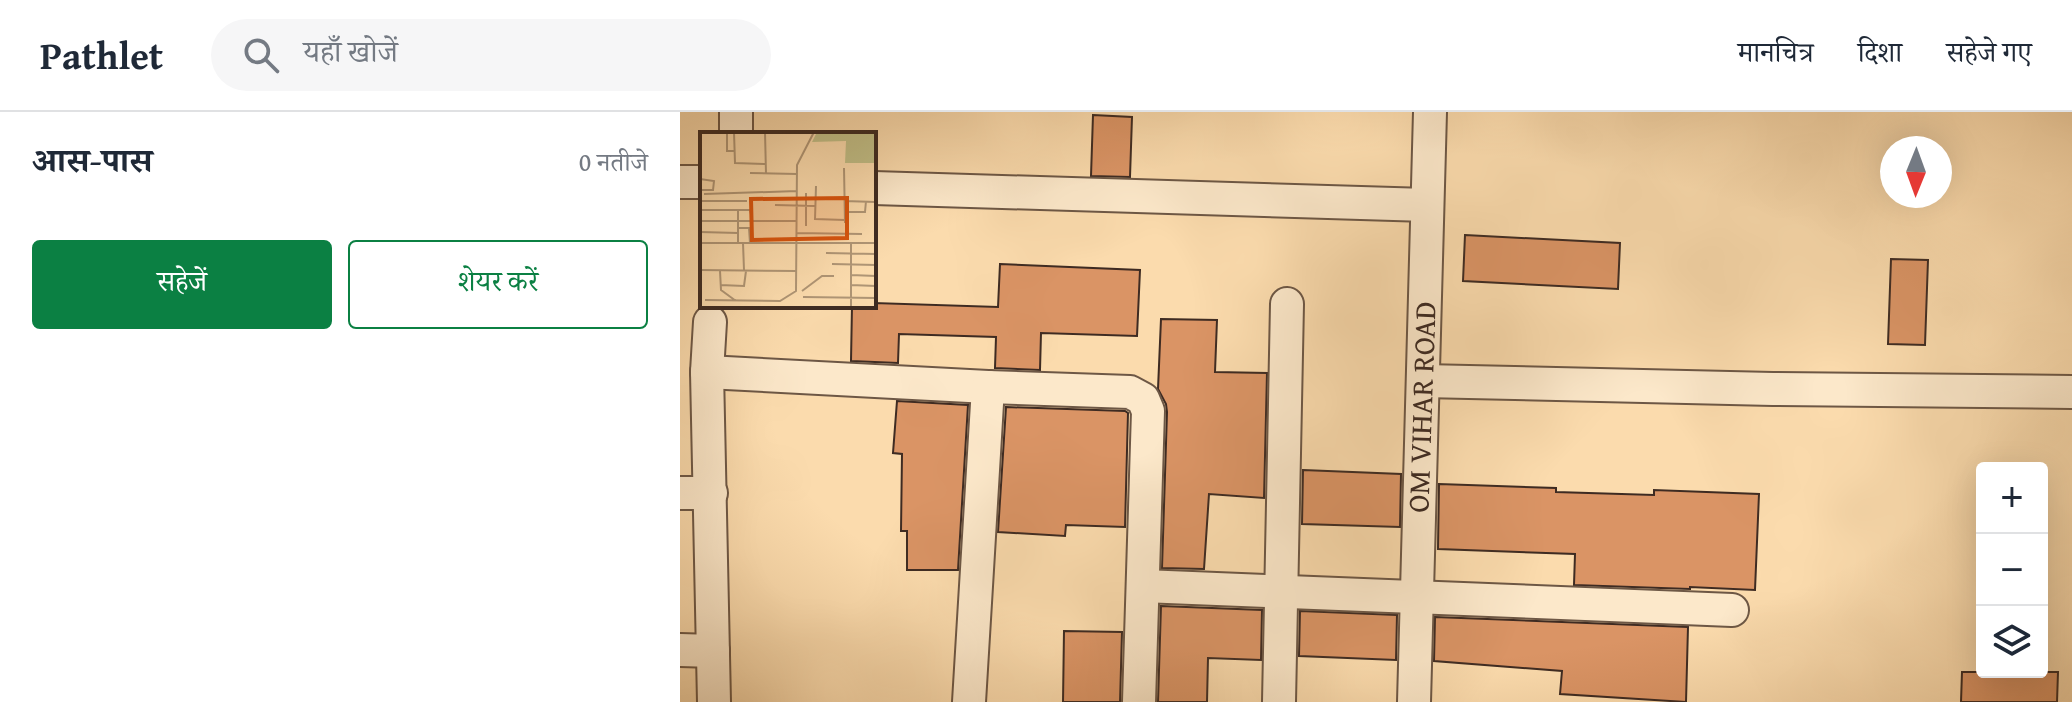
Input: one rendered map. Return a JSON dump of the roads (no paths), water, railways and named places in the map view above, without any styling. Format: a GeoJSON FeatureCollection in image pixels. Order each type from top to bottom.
{"type":"FeatureCollection","features":[{"type":"Feature","properties":{"kind":"street","name":"OM VIHAR ROAD"},"geometry":{"type":"LineString","coordinates":[[1414,702],[1430,112]]}},
{"type":"Feature","properties":{"kind":"street"},"geometry":{"type":"LineString","coordinates":[[876,188],[1427,205]]}},
{"type":"Feature","properties":{"kind":"street"},"geometry":{"type":"LineString","coordinates":[[1279,702],[1287,304]]}},
{"type":"Feature","properties":{"kind":"street"},"geometry":{"type":"LineString","coordinates":[[710,322],[695,493],[713,651],[714,702]]}},
{"type":"Feature","properties":{"kind":"street"},"geometry":{"type":"LineString","coordinates":[[707,372],[1130,392],[1143,399],[1148,411],[1139,702]]}},
{"type":"Feature","properties":{"kind":"street"},"geometry":{"type":"LineString","coordinates":[[1423,381],[2072,392]]}},
{"type":"Feature","properties":{"kind":"street"},"geometry":{"type":"LineString","coordinates":[[969,702],[988,387]]}},
{"type":"Feature","properties":{"kind":"street"},"geometry":{"type":"LineString","coordinates":[[1143,586],[1732,610]]}},
{"type":"Feature","properties":{"kind":"street"},"geometry":{"type":"LineString","coordinates":[[680,650],[713,651]]}}]}
